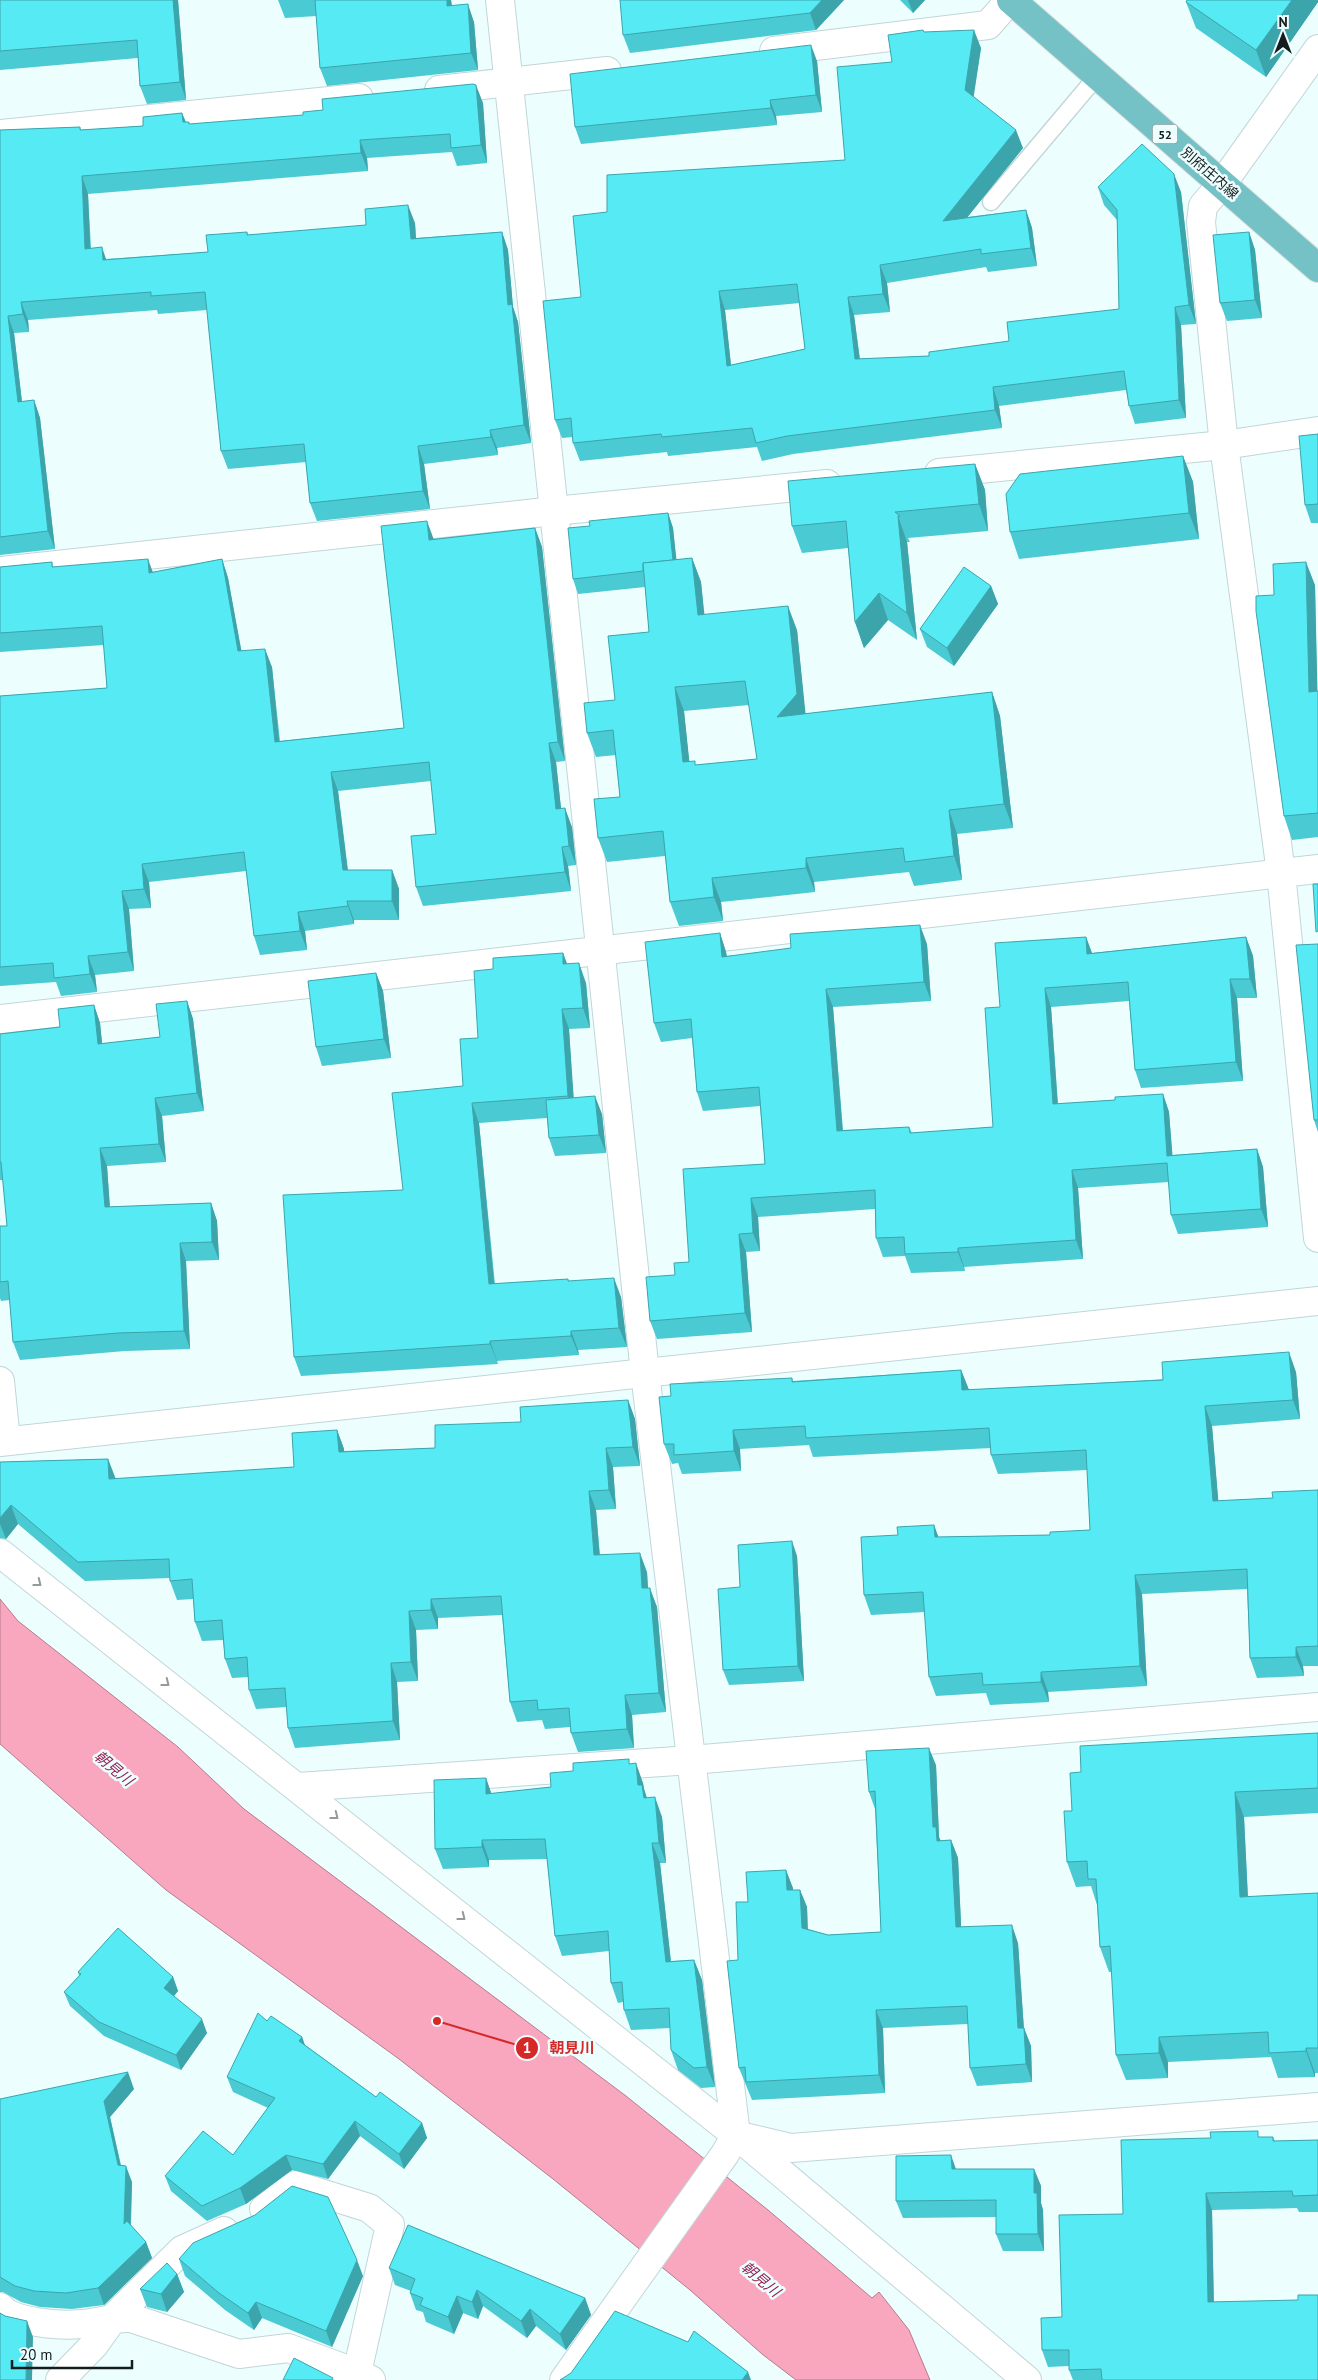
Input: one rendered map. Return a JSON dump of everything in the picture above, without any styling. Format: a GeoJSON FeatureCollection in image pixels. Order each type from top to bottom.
{"type":"FeatureCollection","features":[{"type":"Feature","properties":{"kind":"main road","name":"別府庄内線"},"geometry":{"type":"LineString","coordinates":[[1010,0],[1318,268]]}},
{"type":"Feature","properties":{"kind":"street"},"geometry":{"type":"LineString","coordinates":[[500,0],[645,1373],[691,1760],[730,2145],[564,2380]]}},
{"type":"Feature","properties":{"kind":"street"},"geometry":{"type":"LineString","coordinates":[[753,53],[988,25],[1010,0]]}},
{"type":"Feature","properties":{"kind":"street"},"geometry":{"type":"LineString","coordinates":[[1318,49],[1222,184],[1204,206],[1201,222],[1224,445],[1281,873],[1318,1238]]}},
{"type":"Feature","properties":{"kind":"street"},"geometry":{"type":"LineString","coordinates":[[411,93],[636,68]]}},
{"type":"Feature","properties":{"kind":"street"},"geometry":{"type":"LineString","coordinates":[[0,134],[382,96]]}},
{"type":"Feature","properties":{"kind":"street"},"geometry":{"type":"LineString","coordinates":[[918,475],[1224,445],[1318,431]]}},
{"type":"Feature","properties":{"kind":"street"},"geometry":{"type":"LineString","coordinates":[[0,572],[554,511],[849,482]]}},
{"type":"Feature","properties":{"kind":"street"},"geometry":{"type":"LineString","coordinates":[[0,1019],[1318,869]]}},
{"type":"Feature","properties":{"kind":"street"},"geometry":{"type":"LineString","coordinates":[[0,1381],[3,1442],[1318,1301]]}},
{"type":"Feature","properties":{"kind":"street"},"geometry":{"type":"LineString","coordinates":[[0,1553],[298,1787],[730,2145],[1027,2380]]}},
{"type":"Feature","properties":{"kind":"street"},"geometry":{"type":"LineString","coordinates":[[298,1787],[691,1760],[1318,1707]]}},
{"type":"Feature","properties":{"kind":"street"},"geometry":{"type":"LineString","coordinates":[[730,2145],[791,2148],[1318,2107]]}},
{"type":"Feature","properties":{"kind":"street"},"geometry":{"type":"LineString","coordinates":[[0,2307],[4,2312],[35,2322],[82,2324],[114,2317],[131,2318],[238,2354],[288,2348],[364,2376],[390,2225],[369,2208],[295,2185],[254,2217],[182,2250],[114,2317],[94,2345],[60,2380]]}},
{"type":"Feature","properties":{"kind":"lane"},"geometry":{"type":"LineString","coordinates":[[991,202],[1098,75]]}},
{"type":"Feature","properties":{"kind":"water"},"geometry":{"type":"Polygon","coordinates":[[[0,1599],[18,1621],[178,1747],[244,1809],[626,2096],[768,2210],[872,2298],[879,2292],[909,2330],[930,2380],[796,2380],[762,2354],[690,2290],[553,2179],[399,2059],[166,1890],[0,1744],[0,1599]]]}},
{"type":"Feature","properties":{"kind":"building"},"geometry":{"type":"Polygon","coordinates":[[[0,0],[173,0],[180,82],[140,86],[137,40],[0,51],[0,0]]]}},
{"type":"Feature","properties":{"kind":"building"},"geometry":{"type":"Polygon","coordinates":[[[315,0],[447,0],[447,6],[468,4],[471,53],[320,68],[315,0]]]}},
{"type":"Feature","properties":{"kind":"building"},"geometry":{"type":"Polygon","coordinates":[[[620,0],[822,0],[810,13],[623,35],[620,0]]]}},
{"type":"Feature","properties":{"kind":"building"},"geometry":{"type":"Polygon","coordinates":[[[1187,0],[1292,0],[1256,50],[1186,2],[1187,0]]]}},
{"type":"Feature","properties":{"kind":"building"},"geometry":{"type":"Polygon","coordinates":[[[923,30],[924,32],[974,30],[965,90],[1016,130],[943,221],[1026,210],[1031,248],[981,254],[981,249],[880,265],[883,294],[848,297],[855,359],[929,356],[929,352],[1009,341],[1007,322],[1119,309],[1117,210],[1098,187],[1142,144],[1174,174],[1189,305],[1175,307],[1179,400],[1129,406],[1124,371],[993,387],[995,410],[787,436],[756,443],[752,428],[662,437],[661,434],[573,443],[571,418],[555,420],[543,301],[581,297],[573,216],[607,212],[607,175],[845,160],[837,67],[892,62],[888,35],[923,30]],[[797,284],[719,291],[727,366],[805,349],[797,284]]]}},
{"type":"Feature","properties":{"kind":"building"},"geometry":{"type":"Polygon","coordinates":[[[811,45],[816,95],[770,100],[771,108],[575,127],[570,74],[811,45]]]}},
{"type":"Feature","properties":{"kind":"building"},"geometry":{"type":"Polygon","coordinates":[[[476,85],[481,145],[451,148],[450,134],[360,140],[361,153],[82,176],[85,249],[102,247],[103,260],[208,252],[206,235],[247,232],[247,235],[366,225],[365,209],[408,205],[411,239],[502,232],[508,305],[512,304],[524,425],[490,430],[491,437],[418,446],[423,491],[310,503],[304,444],[221,451],[205,292],[151,296],[151,292],[21,302],[23,314],[8,316],[18,402],[34,400],[48,531],[0,537],[0,130],[80,127],[80,130],[143,126],[143,117],[182,113],[183,122],[189,122],[189,124],[303,115],[303,112],[323,110],[322,99],[476,85]]]}},
{"type":"Feature","properties":{"kind":"building"},"geometry":{"type":"Polygon","coordinates":[[[1249,232],[1255,300],[1220,303],[1213,235],[1249,232]]]}},
{"type":"Feature","properties":{"kind":"building"},"geometry":{"type":"Polygon","coordinates":[[[1318,434],[1318,504],[1305,505],[1299,436],[1318,434]]]}},
{"type":"Feature","properties":{"kind":"building"},"geometry":{"type":"Polygon","coordinates":[[[1183,456],[1189,513],[1010,532],[1006,494],[1020,474],[1183,456]]]}},
{"type":"Feature","properties":{"kind":"building"},"geometry":{"type":"Polygon","coordinates":[[[975,464],[979,504],[895,512],[900,516],[898,516],[907,613],[879,593],[855,622],[846,521],[792,526],[788,481],[975,464]]]}},
{"type":"Feature","properties":{"kind":"building"},"geometry":{"type":"Polygon","coordinates":[[[668,513],[673,560],[643,563],[643,571],[573,579],[568,528],[590,526],[589,521],[668,513]]]}},
{"type":"Feature","properties":{"kind":"building"},"geometry":{"type":"Polygon","coordinates":[[[427,521],[429,540],[535,528],[558,742],[549,743],[556,809],[565,808],[569,846],[562,847],[565,872],[416,887],[411,836],[436,834],[429,762],[331,772],[343,870],[392,870],[392,901],[347,901],[348,906],[298,912],[300,931],[254,936],[244,852],[142,864],[144,889],[122,891],[128,952],[88,956],[90,974],[54,978],[53,963],[0,967],[0,696],[107,688],[102,626],[0,633],[0,567],[52,562],[52,567],[148,559],[149,573],[222,559],[238,651],[265,649],[275,742],[404,728],[381,526],[427,521]]]}},
{"type":"Feature","properties":{"kind":"building"},"geometry":{"type":"Polygon","coordinates":[[[692,558],[698,615],[788,606],[797,694],[777,717],[992,692],[1004,804],[949,810],[954,856],[905,862],[903,848],[806,858],[806,868],[712,878],[714,897],[670,902],[663,831],[598,838],[594,799],[620,797],[613,730],[587,733],[584,703],[615,700],[608,636],[649,632],[643,563],[692,558]],[[745,681],[675,687],[683,762],[695,761],[695,765],[757,759],[745,681]]]}},
{"type":"Feature","properties":{"kind":"building"},"geometry":{"type":"Polygon","coordinates":[[[1306,562],[1309,692],[1318,691],[1318,813],[1284,816],[1256,611],[1256,596],[1274,595],[1273,564],[1306,562]]]}},
{"type":"Feature","properties":{"kind":"building"},"geometry":{"type":"Polygon","coordinates":[[[964,567],[991,586],[947,648],[920,629],[964,567]]]}},
{"type":"Feature","properties":{"kind":"building"},"geometry":{"type":"Polygon","coordinates":[[[1313,884],[1318,884],[1318,931],[1316,932],[1313,884]]]}},
{"type":"Feature","properties":{"kind":"building"},"geometry":{"type":"Polygon","coordinates":[[[920,925],[924,982],[826,989],[837,1131],[909,1127],[910,1133],[993,1127],[985,1008],[1000,1007],[995,943],[1086,937],[1087,954],[1246,937],[1250,979],[1230,979],[1236,1062],[1135,1070],[1128,982],[1045,988],[1053,1104],[1115,1100],[1115,1097],[1163,1094],[1167,1156],[1257,1149],[1261,1209],[1171,1215],[1167,1163],[1072,1170],[1076,1240],[958,1248],[958,1252],[905,1254],[904,1237],[876,1238],[875,1190],[751,1198],[753,1233],[739,1234],[745,1313],[650,1321],[646,1277],[675,1275],[674,1263],[689,1262],[683,1169],[765,1164],[759,1087],[697,1092],[691,1019],[654,1023],[645,942],[720,933],[722,957],[791,948],[790,934],[920,925]]]}},
{"type":"Feature","properties":{"kind":"building"},"geometry":{"type":"Polygon","coordinates":[[[1318,944],[1318,1120],[1314,1120],[1296,945],[1318,944]]]}},
{"type":"Feature","properties":{"kind":"building"},"geometry":{"type":"Polygon","coordinates":[[[563,953],[563,964],[579,963],[583,1008],[562,1009],[568,1096],[472,1103],[489,1284],[614,1278],[619,1328],[571,1331],[571,1336],[490,1341],[490,1344],[294,1357],[283,1195],[403,1190],[392,1093],[463,1086],[460,1039],[478,1038],[474,971],[493,969],[493,958],[563,953]]]}},
{"type":"Feature","properties":{"kind":"building"},"geometry":{"type":"Polygon","coordinates":[[[376,973],[384,1039],[316,1047],[308,981],[376,973]]]}},
{"type":"Feature","properties":{"kind":"building"},"geometry":{"type":"Polygon","coordinates":[[[187,1001],[197,1093],[155,1098],[159,1144],[100,1148],[105,1207],[211,1203],[212,1242],[180,1243],[184,1331],[118,1333],[13,1342],[8,1281],[0,1282],[0,1226],[7,1226],[0,1162],[0,1034],[60,1027],[58,1009],[94,1005],[98,1044],[160,1037],[156,1004],[187,1001]]]}},
{"type":"Feature","properties":{"kind":"building"},"geometry":{"type":"Polygon","coordinates":[[[595,1096],[599,1135],[549,1138],[546,1100],[595,1096]]]}},
{"type":"Feature","properties":{"kind":"building"},"geometry":{"type":"Polygon","coordinates":[[[1289,1352],[1293,1400],[1205,1406],[1213,1501],[1273,1498],[1272,1492],[1318,1490],[1318,1646],[1296,1647],[1296,1657],[1250,1658],[1247,1569],[1135,1575],[1140,1666],[1041,1672],[1041,1682],[983,1685],[982,1673],[929,1677],[923,1592],[864,1595],[861,1537],[898,1535],[897,1527],[934,1525],[935,1537],[1050,1535],[1050,1532],[1090,1530],[1086,1450],[991,1455],[989,1428],[806,1438],[805,1426],[733,1430],[734,1451],[674,1455],[674,1444],[664,1444],[659,1397],[671,1396],[670,1384],[792,1378],[792,1382],[961,1370],[962,1390],[1163,1380],[1162,1362],[1289,1352]]]}},
{"type":"Feature","properties":{"kind":"building"},"geometry":{"type":"Polygon","coordinates":[[[628,1400],[633,1447],[606,1448],[609,1490],[589,1491],[594,1555],[640,1553],[642,1588],[650,1588],[659,1693],[625,1695],[627,1729],[571,1733],[569,1708],[538,1710],[537,1700],[510,1702],[501,1596],[431,1599],[431,1610],[409,1611],[411,1662],[391,1663],[393,1721],[288,1728],[285,1688],[249,1690],[247,1657],[225,1659],[222,1620],[195,1622],[192,1579],[170,1581],[169,1559],[78,1562],[11,1505],[0,1518],[0,1462],[108,1459],[109,1479],[294,1467],[292,1433],[337,1430],[339,1452],[435,1448],[435,1425],[521,1422],[520,1407],[628,1400]]]}},
{"type":"Feature","properties":{"kind":"building"},"geometry":{"type":"Polygon","coordinates":[[[792,1541],[798,1666],[723,1670],[718,1589],[740,1587],[738,1545],[792,1541]]]}},
{"type":"Feature","properties":{"kind":"building"},"geometry":{"type":"Polygon","coordinates":[[[1318,1733],[1318,1788],[1235,1792],[1240,1897],[1318,1893],[1318,2048],[1306,2048],[1306,2051],[1269,2053],[1268,2032],[1159,2037],[1159,2053],[1116,2055],[1110,1946],[1100,1947],[1096,1879],[1088,1879],[1087,1861],[1067,1862],[1064,1811],[1072,1811],[1070,1773],[1081,1772],[1080,1746],[1318,1733]]]}},
{"type":"Feature","properties":{"kind":"building"},"geometry":{"type":"Polygon","coordinates":[[[929,1748],[933,1827],[936,1827],[937,1841],[951,1840],[956,1927],[1012,1925],[1018,2028],[1024,2028],[1026,2064],[970,2068],[967,2006],[876,2010],[879,2075],[746,2082],[745,2067],[739,2068],[727,1961],[738,1960],[736,1902],[748,1902],[746,1872],[786,1870],[787,1890],[800,1890],[802,1928],[828,1935],[881,1932],[875,1791],[869,1792],[866,1751],[929,1748]]]}},
{"type":"Feature","properties":{"kind":"building"},"geometry":{"type":"Polygon","coordinates":[[[629,1759],[629,1764],[636,1763],[638,1785],[642,1785],[644,1798],[655,1797],[659,1843],[652,1843],[666,1962],[694,1960],[707,2067],[694,2068],[671,2050],[669,2008],[624,2010],[622,1982],[611,1983],[608,1931],[555,1936],[545,1839],[482,1840],[482,1847],[435,1849],[434,1780],[486,1778],[486,1794],[551,1787],[550,1773],[573,1771],[573,1763],[629,1759]]]}},
{"type":"Feature","properties":{"kind":"building"},"geometry":{"type":"Polygon","coordinates":[[[118,1928],[173,1977],[164,1988],[202,2019],[176,2055],[99,2022],[64,1992],[81,1974],[78,1972],[118,1928]]]}},
{"type":"Feature","properties":{"kind":"building"},"geometry":{"type":"Polygon","coordinates":[[[258,2013],[267,2021],[271,2016],[302,2037],[299,2041],[376,2097],[380,2092],[422,2123],[399,2154],[355,2121],[323,2164],[286,2155],[240,2188],[202,2206],[165,2176],[203,2131],[233,2155],[275,2098],[227,2077],[258,2013]]]}},
{"type":"Feature","properties":{"kind":"building"},"geometry":{"type":"Polygon","coordinates":[[[128,2072],[104,2101],[118,2165],[126,2166],[124,2224],[127,2221],[146,2242],[98,2288],[66,2293],[34,2291],[15,2286],[0,2277],[0,2099],[128,2072]]]}},
{"type":"Feature","properties":{"kind":"building"},"geometry":{"type":"Polygon","coordinates":[[[1258,2131],[1258,2137],[1273,2137],[1273,2141],[1318,2140],[1318,2195],[1293,2196],[1292,2191],[1206,2193],[1208,2302],[1298,2300],[1298,2295],[1318,2295],[1318,2380],[1102,2380],[1101,2369],[1069,2370],[1069,2350],[1042,2350],[1041,2318],[1062,2317],[1059,2215],[1123,2214],[1121,2140],[1211,2138],[1210,2132],[1258,2131]]]}},
{"type":"Feature","properties":{"kind":"building"},"geometry":{"type":"Polygon","coordinates":[[[951,2155],[952,2169],[1034,2169],[1034,2193],[1037,2193],[1038,2234],[996,2234],[996,2200],[896,2201],[896,2156],[951,2155]]]}},
{"type":"Feature","properties":{"kind":"building"},"geometry":{"type":"Polygon","coordinates":[[[292,2186],[328,2197],[357,2260],[326,2331],[256,2302],[248,2313],[219,2293],[179,2259],[193,2243],[255,2215],[292,2186]]]}},
{"type":"Feature","properties":{"kind":"building"},"geometry":{"type":"Polygon","coordinates":[[[408,2225],[585,2298],[560,2334],[530,2309],[521,2321],[477,2290],[472,2302],[457,2296],[448,2317],[420,2305],[423,2298],[410,2293],[415,2279],[389,2268],[408,2225]]]}},
{"type":"Feature","properties":{"kind":"building"},"geometry":{"type":"Polygon","coordinates":[[[167,2263],[177,2274],[161,2294],[140,2289],[167,2263]]]}},
{"type":"Feature","properties":{"kind":"building"},"geometry":{"type":"Polygon","coordinates":[[[615,2311],[688,2342],[694,2331],[748,2372],[742,2380],[560,2380],[571,2373],[615,2311]]]}},
{"type":"Feature","properties":{"kind":"building"},"geometry":{"type":"Polygon","coordinates":[[[0,2313],[27,2321],[26,2380],[0,2380],[0,2313]]]}},
{"type":"Feature","properties":{"kind":"building"},"geometry":{"type":"Polygon","coordinates":[[[294,2358],[333,2378],[332,2380],[283,2380],[294,2358]]]}},
{"type":"Feature","properties":{"kind":"place","name":"朝見川"},"geometry":{"type":"Point","coordinates":[437,2021]}}]}
